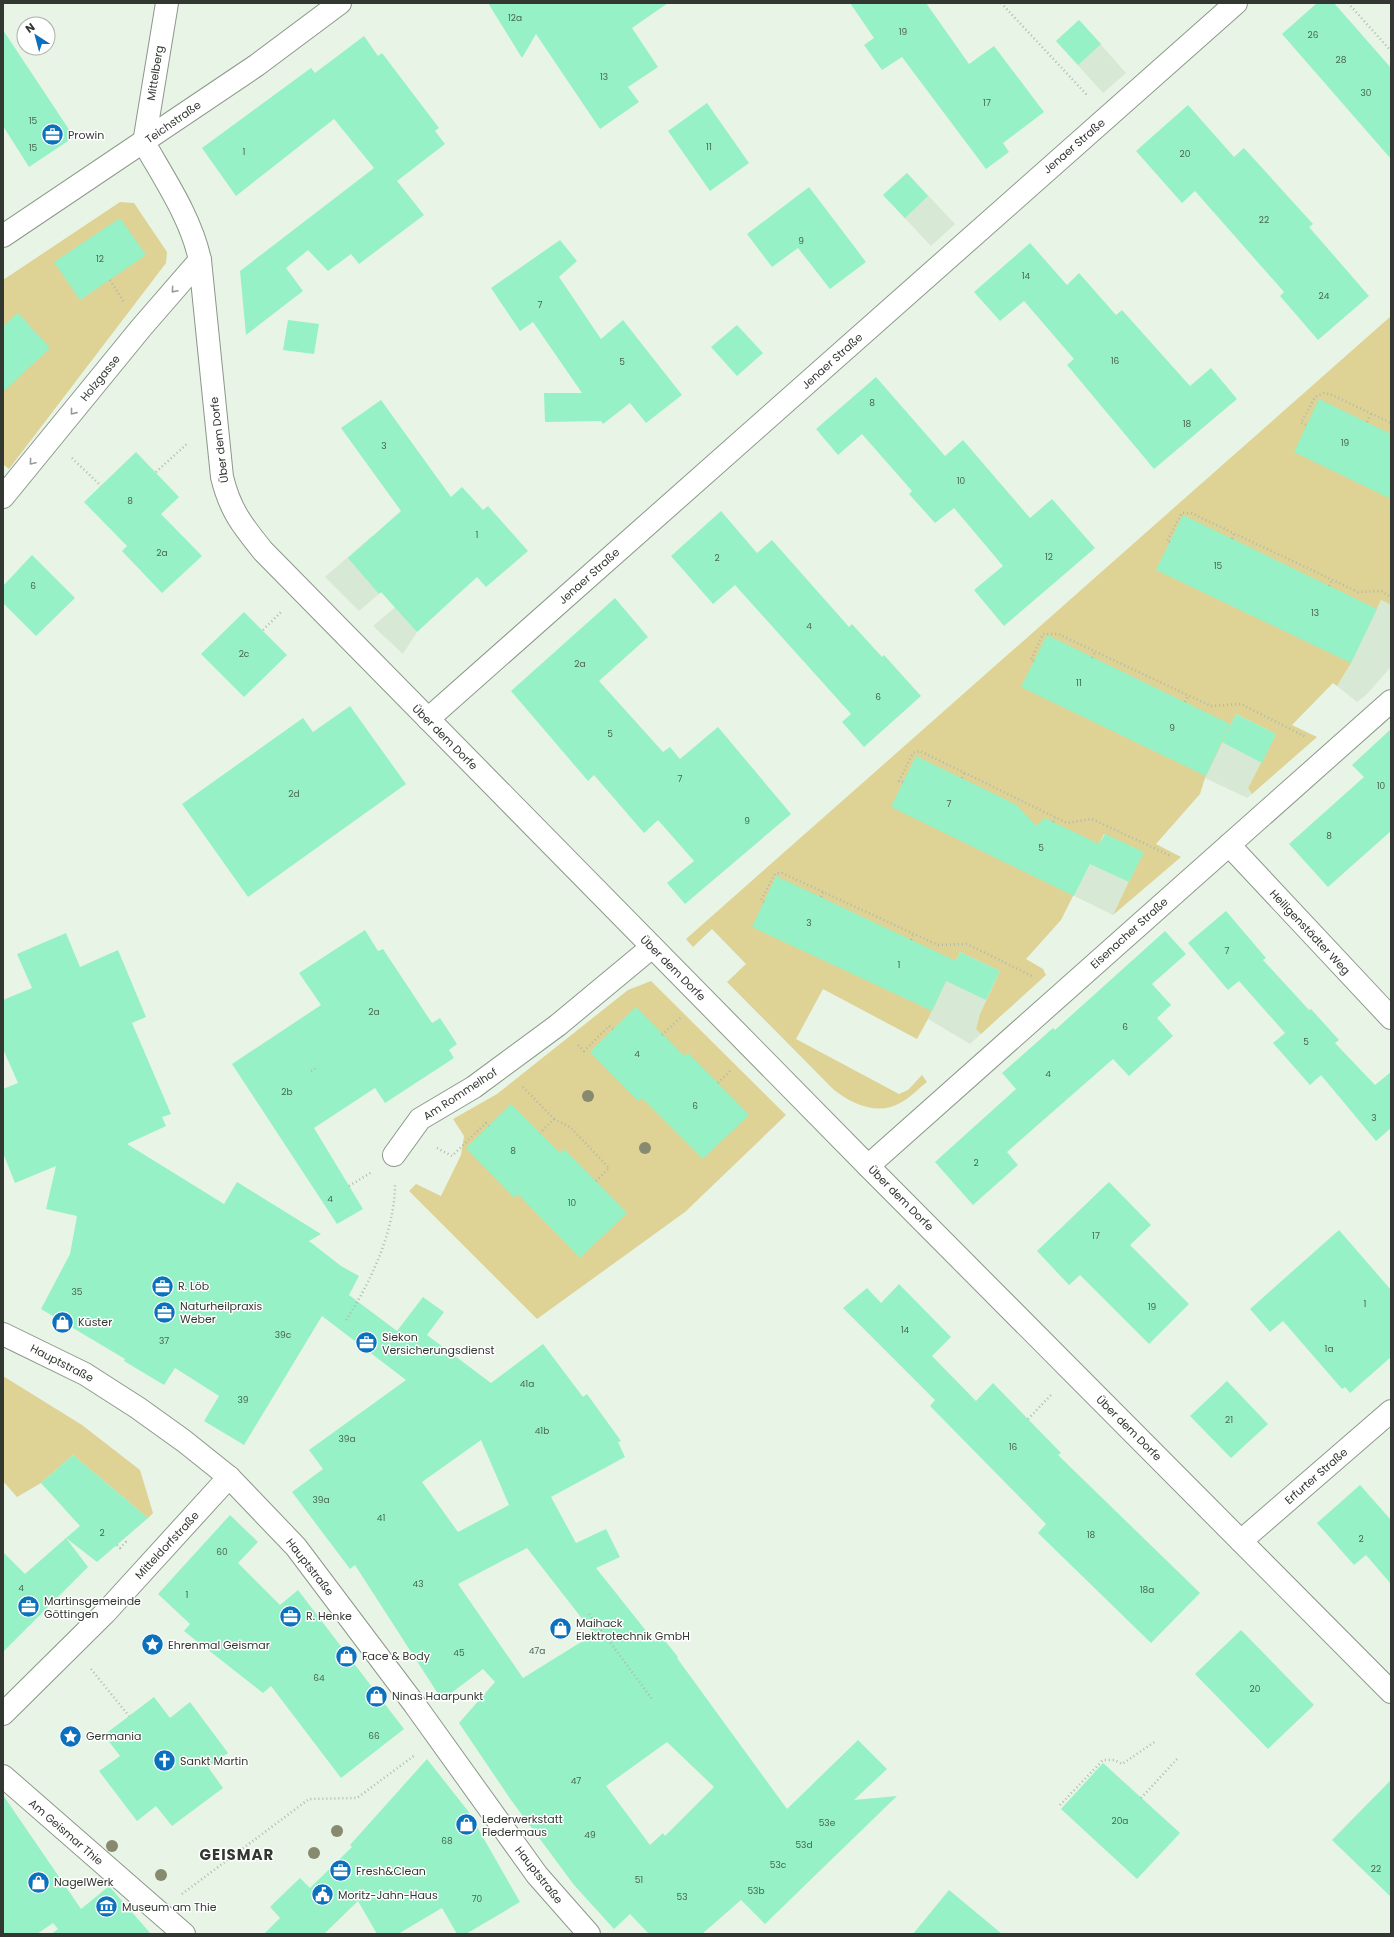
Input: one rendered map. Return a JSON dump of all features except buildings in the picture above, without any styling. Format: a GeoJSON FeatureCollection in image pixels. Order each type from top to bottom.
{"type":"FeatureCollection","features":[{"type":"Feature","properties":{"kind":"street","name":"Mittelberg"},"geometry":{"type":"LineString","coordinates":[[144,143],[167,3]]}},
{"type":"Feature","properties":{"kind":"street","name":"Teichstraße"},"geometry":{"type":"LineString","coordinates":[[3,236],[144,143],[257,64],[340,3]]}},
{"type":"Feature","properties":{"kind":"street","name":"Jenaer Straße"},"geometry":{"type":"LineString","coordinates":[[428,719],[1236,3]]}},
{"type":"Feature","properties":{"kind":"street","name":"Über dem Dorfe"},"geometry":{"type":"LineString","coordinates":[[144,143],[190,225],[196,242],[200,260],[222,476],[226,496],[238,519],[263,551],[868,1166],[1391,1692]]}},
{"type":"Feature","properties":{"kind":"street","name":"Holzgasse"},"geometry":{"type":"LineString","coordinates":[[3,497],[141,328],[200,260]]}},
{"type":"Feature","properties":{"kind":"street","name":"Eisenacher Straße"},"geometry":{"type":"LineString","coordinates":[[868,1166],[1391,701]]}},
{"type":"Feature","properties":{"kind":"street","name":"Heiligenstädter Weg"},"geometry":{"type":"LineString","coordinates":[[1229,845],[1391,1018]]}},
{"type":"Feature","properties":{"kind":"street","name":"Am Rommelhof"},"geometry":{"type":"LineString","coordinates":[[394,1155],[420,1119],[474,1087],[503,1066],[558,1025],[652,947]]}},
{"type":"Feature","properties":{"kind":"street","name":"Hauptstraße"},"geometry":{"type":"LineString","coordinates":[[3,1334],[85,1374],[144,1412],[184,1441],[229,1477],[296,1548],[439,1738],[537,1875],[585,1933]]}},
{"type":"Feature","properties":{"kind":"street","name":"Erfurter Straße"},"geometry":{"type":"LineString","coordinates":[[1241,1541],[1391,1411]]}},
{"type":"Feature","properties":{"kind":"street","name":"Mitteldorfstraße"},"geometry":{"type":"LineString","coordinates":[[3,1714],[104,1613],[229,1477]]}},
{"type":"Feature","properties":{"kind":"street","name":"Am Geismar Thie"},"geometry":{"type":"LineString","coordinates":[[3,1776],[184,1934]]}},
{"type":"Feature","properties":{"kind":"path"},"geometry":{"type":"LineString","coordinates":[[1001,3],[1107,118]]}},
{"type":"Feature","properties":{"kind":"path"},"geometry":{"type":"LineString","coordinates":[[1348,3],[1391,51]]}},
{"type":"Feature","properties":{"kind":"path"},"geometry":{"type":"LineString","coordinates":[[1306,426],[1301,423],[1315,396],[1324,393],[1332,395],[1391,423]]}},
{"type":"Feature","properties":{"kind":"path"},"geometry":{"type":"LineString","coordinates":[[1367,422],[1371,414]]}},
{"type":"Feature","properties":{"kind":"path"},"geometry":{"type":"LineString","coordinates":[[156,472],[216,417]]}},
{"type":"Feature","properties":{"kind":"path"},"geometry":{"type":"LineString","coordinates":[[52,438],[101,486]]}},
{"type":"Feature","properties":{"kind":"path"},"geometry":{"type":"LineString","coordinates":[[1170,542],[1167,541],[1182,513],[1190,513],[1358,592],[1380,591],[1391,597]]}},
{"type":"Feature","properties":{"kind":"path"},"geometry":{"type":"LineString","coordinates":[[1232,539],[1234,534]]}},
{"type":"Feature","properties":{"kind":"path"},"geometry":{"type":"LineString","coordinates":[[1329,586],[1332,580]]}},
{"type":"Feature","properties":{"kind":"path"},"geometry":{"type":"LineString","coordinates":[[1034,661],[1031,660],[1043,634],[1058,634],[1211,706],[1241,704],[1313,740],[1329,756]]}},
{"type":"Feature","properties":{"kind":"path"},"geometry":{"type":"LineString","coordinates":[[1092,658],[1095,652]]}},
{"type":"Feature","properties":{"kind":"path"},"geometry":{"type":"LineString","coordinates":[[1185,702],[1188,696]]}},
{"type":"Feature","properties":{"kind":"path"},"geometry":{"type":"LineString","coordinates":[[903,782],[899,780],[912,753],[920,752],[1067,823],[1092,819],[1178,860],[1193,877]]}},
{"type":"Feature","properties":{"kind":"path"},"geometry":{"type":"LineString","coordinates":[[962,778],[964,773]]}},
{"type":"Feature","properties":{"kind":"path"},"geometry":{"type":"LineString","coordinates":[[1053,822],[1055,818]]}},
{"type":"Feature","properties":{"kind":"path"},"geometry":{"type":"LineString","coordinates":[[764,902],[761,900],[775,874],[782,873],[938,945],[967,944],[1041,981],[1057,997]]}},
{"type":"Feature","properties":{"kind":"path"},"geometry":{"type":"LineString","coordinates":[[821,897],[823,892]]}},
{"type":"Feature","properties":{"kind":"path"},"geometry":{"type":"LineString","coordinates":[[911,940],[914,933]]}},
{"type":"Feature","properties":{"kind":"path"},"geometry":{"type":"LineString","coordinates":[[311,1071],[318,1066]]}},
{"type":"Feature","properties":{"kind":"path"},"geometry":{"type":"LineString","coordinates":[[503,1066],[554,1119],[570,1127],[609,1168],[596,1181]]}},
{"type":"Feature","properties":{"kind":"path"},"geometry":{"type":"LineString","coordinates":[[540,1133],[554,1119]]}},
{"type":"Feature","properties":{"kind":"path"},"geometry":{"type":"LineString","coordinates":[[410,1134],[452,1156],[486,1122],[489,1126]]}},
{"type":"Feature","properties":{"kind":"path"},"geometry":{"type":"LineString","coordinates":[[346,1320],[358,1302],[385,1241],[395,1202],[394,1155]]}},
{"type":"Feature","properties":{"kind":"path"},"geometry":{"type":"LineString","coordinates":[[1028,1419],[1074,1373]]}},
{"type":"Feature","properties":{"kind":"path"},"geometry":{"type":"LineString","coordinates":[[117,1545],[120,1548],[126,1542]]}},
{"type":"Feature","properties":{"kind":"path"},"geometry":{"type":"LineString","coordinates":[[589,1614],[652,1698]]}},
{"type":"Feature","properties":{"kind":"path"},"geometry":{"type":"LineString","coordinates":[[90,1667],[129,1716]]}},
{"type":"Feature","properties":{"kind":"path"},"geometry":{"type":"LineString","coordinates":[[180,1896],[309,1799],[357,1798],[439,1738]]}},
{"type":"Feature","properties":{"kind":"path"},"geometry":{"type":"LineString","coordinates":[[1060,1805],[1103,1760],[1114,1760],[1122,1764],[1156,1741]]}},
{"type":"Feature","properties":{"kind":"path"},"geometry":{"type":"LineString","coordinates":[[1141,1798],[1178,1758]]}},
{"type":"Feature","properties":{"kind":"shaded area"},"geometry":{"type":"Polygon","coordinates":[[[1079,20],[1126,73],[1103,93],[1056,41],[1079,20]]]}},
{"type":"Feature","properties":{"kind":"shaded area"},"geometry":{"type":"Polygon","coordinates":[[[907,173],[955,224],[931,246],[883,195],[907,173]]]}},
{"type":"Feature","properties":{"kind":"shaded area"},"geometry":{"type":"Polygon","coordinates":[[[120,202],[134,203],[167,252],[166,263],[9,469],[3,464],[3,280],[120,202]]]}},
{"type":"Feature","properties":{"kind":"shaded area"},"geometry":{"type":"Polygon","coordinates":[[[1391,316],[1391,605],[1381,600],[1351,663],[1337,686],[1333,683],[1292,725],[1317,737],[1252,794],[1248,788],[1276,734],[1236,714],[1205,778],[1200,794],[1156,844],[1181,857],[1113,915],[1143,852],[1104,834],[1061,920],[1026,959],[1043,969],[1046,975],[981,1034],[976,1029],[980,1014],[1000,971],[960,952],[917,1039],[823,989],[796,1039],[899,1094],[908,1090],[922,1075],[927,1082],[904,1101],[892,1107],[866,1107],[841,1095],[834,1090],[727,982],[746,964],[712,929],[693,947],[686,939],[1391,316]]]}},
{"type":"Feature","properties":{"kind":"shaded area"},"geometry":{"type":"Polygon","coordinates":[[[372,536],[403,573],[359,611],[325,577],[372,536]]]}},
{"type":"Feature","properties":{"kind":"shaded area"},"geometry":{"type":"Polygon","coordinates":[[[419,587],[440,611],[417,632],[403,654],[373,626],[419,587]]]}},
{"type":"Feature","properties":{"kind":"shaded area"},"geometry":{"type":"Polygon","coordinates":[[[1381,600],[1391,605],[1391,667],[1366,695],[1357,702],[1337,686],[1351,663],[1381,600]]]}},
{"type":"Feature","properties":{"kind":"shaded area"},"geometry":{"type":"Polygon","coordinates":[[[1236,714],[1276,734],[1248,788],[1252,794],[1247,798],[1205,778],[1236,714]]]}},
{"type":"Feature","properties":{"kind":"shaded area"},"geometry":{"type":"Polygon","coordinates":[[[1105,834],[1144,852],[1113,915],[1074,896],[1105,834]]]}},
{"type":"Feature","properties":{"kind":"shaded area"},"geometry":{"type":"Polygon","coordinates":[[[960,952],[1000,971],[980,1014],[976,1029],[981,1034],[970,1044],[928,1019],[960,952]]]}},
{"type":"Feature","properties":{"kind":"shaded area"},"geometry":{"type":"Polygon","coordinates":[[[651,981],[786,1115],[685,1212],[537,1319],[409,1191],[416,1184],[441,1196],[461,1155],[464,1136],[453,1119],[497,1094],[628,990],[651,981]]]}},
{"type":"Feature","properties":{"kind":"shaded area"},"geometry":{"type":"Polygon","coordinates":[[[3,1376],[82,1425],[140,1470],[153,1513],[148,1518],[73,1455],[41,1483],[17,1497],[3,1481],[3,1376]]]}},
{"type":"Feature","properties":{"kind":"place","name":"Prowin"},"geometry":{"type":"Point","coordinates":[52,135]}},
{"type":"Feature","properties":{"kind":"place","name":"R. Löb"},"geometry":{"type":"Point","coordinates":[163,1286]}},
{"type":"Feature","properties":{"kind":"place","name":"Naturheilpraxis Weber"},"geometry":{"type":"Point","coordinates":[164,1312]}},
{"type":"Feature","properties":{"kind":"place","name":"Küster"},"geometry":{"type":"Point","coordinates":[63,1322]}},
{"type":"Feature","properties":{"kind":"place","name":"Siekon Versicherungsdienst"},"geometry":{"type":"Point","coordinates":[366,1343]}},
{"type":"Feature","properties":{"kind":"place","name":"Martinsgemeinde Göttingen"},"geometry":{"type":"Point","coordinates":[28,1607]}},
{"type":"Feature","properties":{"kind":"place","name":"R. Henke"},"geometry":{"type":"Point","coordinates":[290,1616]}},
{"type":"Feature","properties":{"kind":"place","name":"Maihack Elektrotechnik GmbH"},"geometry":{"type":"Point","coordinates":[560,1629]}},
{"type":"Feature","properties":{"kind":"place","name":"Ehrenmal Geismar"},"geometry":{"type":"Point","coordinates":[153,1645]}},
{"type":"Feature","properties":{"kind":"place","name":"Face & Body"},"geometry":{"type":"Point","coordinates":[347,1656]}},
{"type":"Feature","properties":{"kind":"place","name":"Ninas Haarpunkt"},"geometry":{"type":"Point","coordinates":[376,1696]}},
{"type":"Feature","properties":{"kind":"place","name":"Germania"},"geometry":{"type":"Point","coordinates":[71,1736]}},
{"type":"Feature","properties":{"kind":"place","name":"Sankt Martin"},"geometry":{"type":"Point","coordinates":[164,1761]}},
{"type":"Feature","properties":{"kind":"place","name":"Lederwerkstatt Fledermaus"},"geometry":{"type":"Point","coordinates":[466,1825]}},
{"type":"Feature","properties":{"kind":"place","name":"Fresh&Clean"},"geometry":{"type":"Point","coordinates":[340,1871]}},
{"type":"Feature","properties":{"kind":"place","name":"NagelWerk"},"geometry":{"type":"Point","coordinates":[38,1882]}},
{"type":"Feature","properties":{"kind":"place","name":"Moritz-Jahn-Haus"},"geometry":{"type":"Point","coordinates":[323,1895]}},
{"type":"Feature","properties":{"kind":"place","name":"Museum am Thie"},"geometry":{"type":"Point","coordinates":[106,1907]}},
{"type":"Feature","properties":{"kind":"district","name":"GEISMAR"},"geometry":{"type":"Point","coordinates":[237,1854]}}]}
